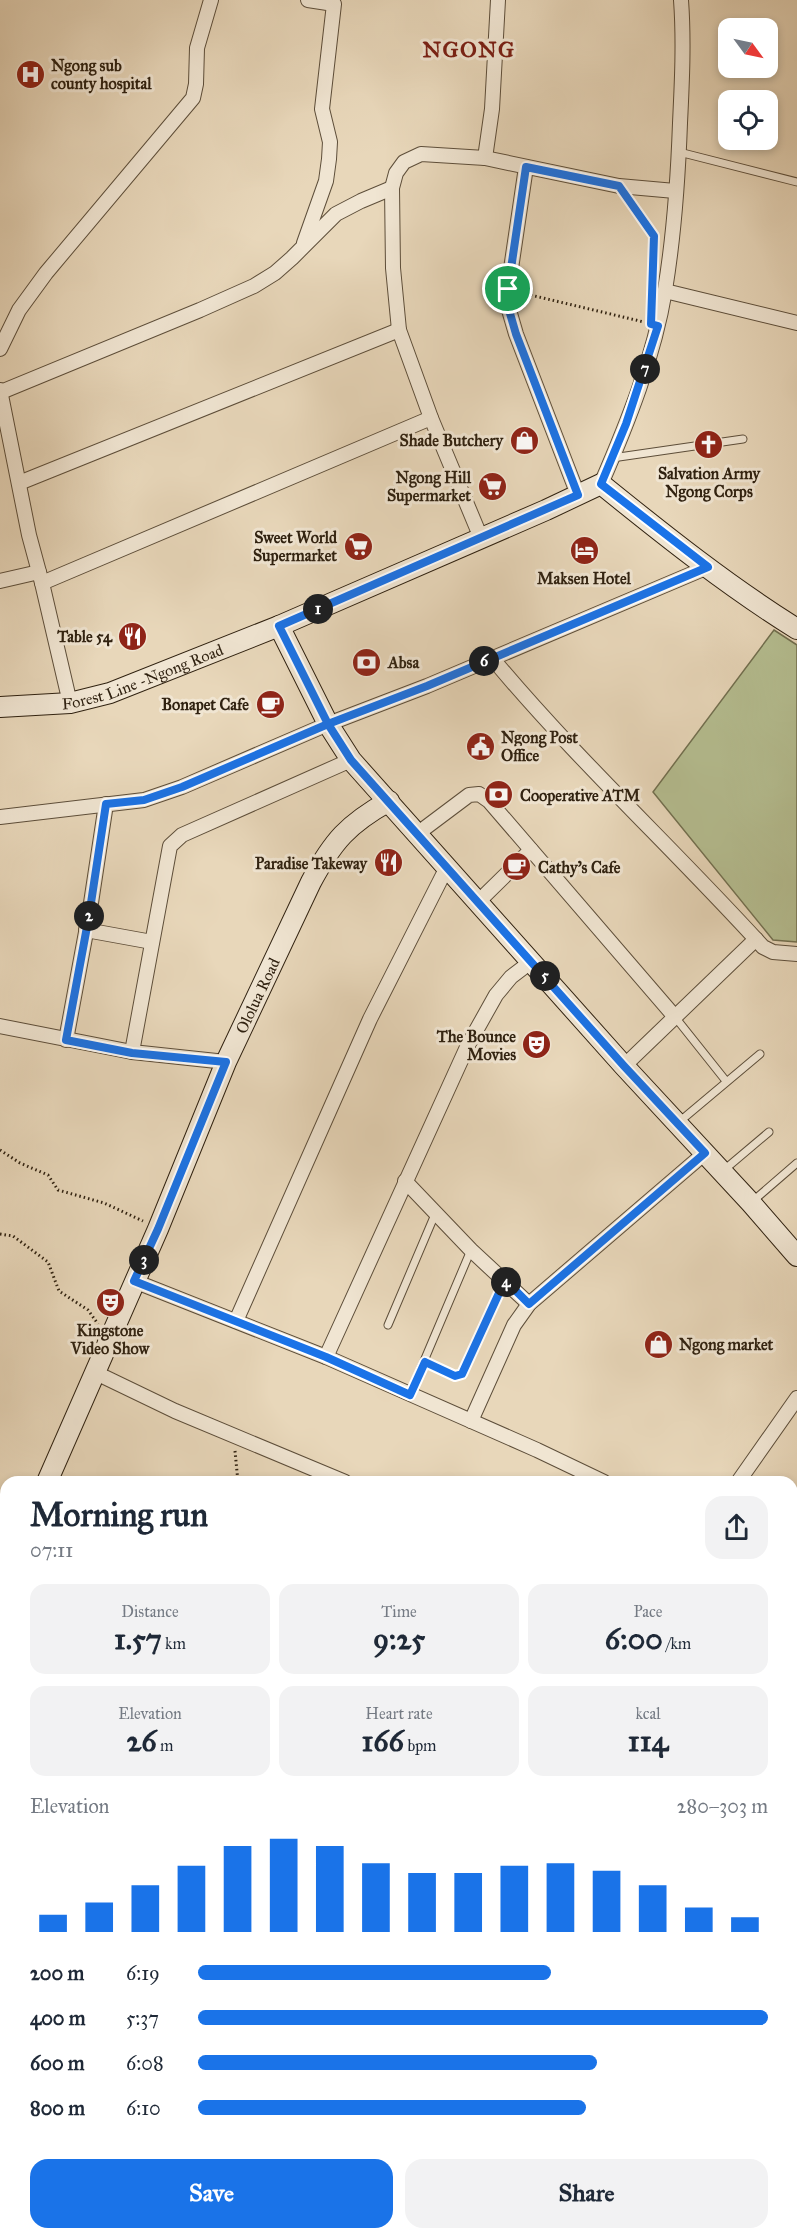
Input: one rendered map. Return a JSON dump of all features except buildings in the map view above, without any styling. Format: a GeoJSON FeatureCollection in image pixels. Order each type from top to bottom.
{"type":"FeatureCollection","features":[{"type":"Feature","properties":{"kind":"street"},"geometry":{"type":"LineString","coordinates":[[0,349],[19,310],[46,273],[193,98],[196,84],[197,48],[211,0]]}},
{"type":"Feature","properties":{"kind":"street"},"geometry":{"type":"LineString","coordinates":[[303,248],[326,181],[329,159],[330,142],[322,109],[334,2],[308,0]]}},
{"type":"Feature","properties":{"kind":"street"},"geometry":{"type":"LineString","coordinates":[[485,158],[492,109],[498,0]]}},
{"type":"Feature","properties":{"kind":"street"},"geometry":{"type":"LineString","coordinates":[[681,0],[684,33],[679,152],[674,225],[665,291],[658,326],[637,393],[601,484],[708,567],[797,629]]}},
{"type":"Feature","properties":{"kind":"street"},"geometry":{"type":"LineString","coordinates":[[481,538],[431,418],[399,330],[393,268],[392,188],[396,173],[404,162],[422,154],[485,158],[619,186],[675,192]]}},
{"type":"Feature","properties":{"kind":"street"},"geometry":{"type":"LineString","coordinates":[[526,167],[508,289],[509,310],[516,334],[578,495]]}},
{"type":"Feature","properties":{"kind":"street"},"geometry":{"type":"LineString","coordinates":[[70,703],[29,535],[0,391],[254,286],[275,273],[336,214],[392,188]]}},
{"type":"Feature","properties":{"kind":"street"},"geometry":{"type":"LineString","coordinates":[[665,291],[797,323]]}},
{"type":"Feature","properties":{"kind":"street"},"geometry":{"type":"LineString","coordinates":[[19,483],[399,330]]}},
{"type":"Feature","properties":{"kind":"street"},"geometry":{"type":"LineString","coordinates":[[0,581],[41,578],[226,507],[431,418]]}},
{"type":"Feature","properties":{"kind":"street"},"geometry":{"type":"LineString","coordinates":[[0,458],[15,461]]}},
{"type":"Feature","properties":{"kind":"street","name":"Forest Line -Ngong Road"},"geometry":{"type":"LineString","coordinates":[[0,707],[70,703],[110,693],[279,626],[601,484]]}},
{"type":"Feature","properties":{"kind":"street"},"geometry":{"type":"LineString","coordinates":[[0,817],[144,800],[182,787],[708,567]]}},
{"type":"Feature","properties":{"kind":"street"},"geometry":{"type":"LineString","coordinates":[[279,626],[328,724],[351,760],[624,1066],[752,1203],[797,1256]]}},
{"type":"Feature","properties":{"kind":"street"},"geometry":{"type":"LineString","coordinates":[[492,658],[520,692],[609,788],[763,947],[773,952],[797,954]]}},
{"type":"Feature","properties":{"kind":"street"},"geometry":{"type":"LineString","coordinates":[[132,1053],[168,854],[175,839],[351,760]]}},
{"type":"Feature","properties":{"kind":"street"},"geometry":{"type":"LineString","coordinates":[[417,834],[469,795],[479,794],[489,801],[675,1017]]}},
{"type":"Feature","properties":{"kind":"street","name":"Ololua Road"},"geometry":{"type":"LineString","coordinates":[[49,1476],[158,1229],[226,1062],[311,882],[326,855],[343,833],[364,815],[389,801]]}},
{"type":"Feature","properties":{"kind":"street"},"geometry":{"type":"LineString","coordinates":[[66,1040],[106,804]]}},
{"type":"Feature","properties":{"kind":"street"},"geometry":{"type":"LineString","coordinates":[[478,902],[531,850]]}},
{"type":"Feature","properties":{"kind":"street"},"geometry":{"type":"LineString","coordinates":[[236,1321],[370,1019],[447,867]]}},
{"type":"Feature","properties":{"kind":"street"},"geometry":{"type":"LineString","coordinates":[[86,930],[152,942]]}},
{"type":"Feature","properties":{"kind":"street"},"geometry":{"type":"LineString","coordinates":[[624,1066],[756,939]]}},
{"type":"Feature","properties":{"kind":"street"},"geometry":{"type":"LineString","coordinates":[[326,1357],[468,1046],[496,995],[512,977],[532,961]]}},
{"type":"Feature","properties":{"kind":"street"},"geometry":{"type":"LineString","coordinates":[[0,1026],[132,1053],[226,1062]]}},
{"type":"Feature","properties":{"kind":"street"},"geometry":{"type":"LineString","coordinates":[[471,1421],[514,1325],[529,1304],[705,1153]]}},
{"type":"Feature","properties":{"kind":"street"},"geometry":{"type":"LineString","coordinates":[[405,1181],[471,1250],[529,1304]]}},
{"type":"Feature","properties":{"kind":"street"},"geometry":{"type":"LineString","coordinates":[[134,1281],[326,1357],[591,1476]]}},
{"type":"Feature","properties":{"kind":"street"},"geometry":{"type":"LineString","coordinates":[[94,1372],[175,1411],[331,1476]]}},
{"type":"Feature","properties":{"kind":"street"},"geometry":{"type":"LineString","coordinates":[[742,1476],[797,1398]]}},
{"type":"Feature","properties":{"kind":"lane"},"geometry":{"type":"LineString","coordinates":[[679,152],[797,182]]}},
{"type":"Feature","properties":{"kind":"lane"},"geometry":{"type":"LineString","coordinates":[[612,458],[743,439]]}},
{"type":"Feature","properties":{"kind":"lane"},"geometry":{"type":"LineString","coordinates":[[675,1017],[726,1081]]}},
{"type":"Feature","properties":{"kind":"lane"},"geometry":{"type":"LineString","coordinates":[[677,1124],[760,1054]]}},
{"type":"Feature","properties":{"kind":"lane"},"geometry":{"type":"LineString","coordinates":[[722,1171],[769,1132]]}},
{"type":"Feature","properties":{"kind":"lane"},"geometry":{"type":"LineString","coordinates":[[752,1203],[797,1164]]}},
{"type":"Feature","properties":{"kind":"lane"},"geometry":{"type":"LineString","coordinates":[[388,1324],[436,1212]]}},
{"type":"Feature","properties":{"kind":"lane"},"geometry":{"type":"LineString","coordinates":[[410,1395],[471,1250]]}},
{"type":"Feature","properties":{"kind":"lane"},"geometry":{"type":"LineString","coordinates":[[425,1362],[455,1376],[462,1374],[505,1280]]}},
{"type":"Feature","properties":{"kind":"path"},"geometry":{"type":"LineString","coordinates":[[619,186],[654,236],[653,258]]}},
{"type":"Feature","properties":{"kind":"path"},"geometry":{"type":"LineString","coordinates":[[508,289],[658,326]]}},
{"type":"Feature","properties":{"kind":"path"},"geometry":{"type":"LineString","coordinates":[[0,1150],[48,1175],[58,1191],[104,1203],[158,1229]]}},
{"type":"Feature","properties":{"kind":"path"},"geometry":{"type":"LineString","coordinates":[[0,1234],[13,1236],[48,1262],[59,1292],[88,1311],[109,1340]]}},
{"type":"Feature","properties":{"kind":"path"},"geometry":{"type":"LineString","coordinates":[[237,1476],[235,1451],[238,1436]]}},
{"type":"Feature","properties":{"kind":"green space"},"geometry":{"type":"Polygon","coordinates":[[[774,630],[797,645],[797,942],[773,940],[653,792],[774,630]]]}},
{"type":"Feature","properties":{"kind":"place","name":"Ngong sub county hospital"},"geometry":{"type":"Point","coordinates":[30,74]}},
{"type":"Feature","properties":{"kind":"place","name":"Shade Butchery"},"geometry":{"type":"Point","coordinates":[524,440]}},
{"type":"Feature","properties":{"kind":"place","name":"Salvation Army Ngong Corps"},"geometry":{"type":"Point","coordinates":[709,445]}},
{"type":"Feature","properties":{"kind":"place","name":"Ngong Hill Supermarket"},"geometry":{"type":"Point","coordinates":[492,486]}},
{"type":"Feature","properties":{"kind":"place","name":"Sweet World Supermarket"},"geometry":{"type":"Point","coordinates":[358,546]}},
{"type":"Feature","properties":{"kind":"place","name":"Maksen Hotel"},"geometry":{"type":"Point","coordinates":[584,550]}},
{"type":"Feature","properties":{"kind":"place","name":"Table 54"},"geometry":{"type":"Point","coordinates":[133,636]}},
{"type":"Feature","properties":{"kind":"place","name":"Absa"},"geometry":{"type":"Point","coordinates":[367,662]}},
{"type":"Feature","properties":{"kind":"place","name":"Bonapet Cafe"},"geometry":{"type":"Point","coordinates":[270,704]}},
{"type":"Feature","properties":{"kind":"place","name":"Ngong Post Office"},"geometry":{"type":"Point","coordinates":[480,746]}},
{"type":"Feature","properties":{"kind":"place","name":"Cooperative ATM"},"geometry":{"type":"Point","coordinates":[499,795]}},
{"type":"Feature","properties":{"kind":"place","name":"Paradise Takeway"},"geometry":{"type":"Point","coordinates":[388,863]}},
{"type":"Feature","properties":{"kind":"place","name":"Cathy's Cafe"},"geometry":{"type":"Point","coordinates":[517,867]}},
{"type":"Feature","properties":{"kind":"place","name":"The Bounce Movies"},"geometry":{"type":"Point","coordinates":[537,1045]}},
{"type":"Feature","properties":{"kind":"place","name":"Kingstone Video Show"},"geometry":{"type":"Point","coordinates":[110,1302]}},
{"type":"Feature","properties":{"kind":"place","name":"Ngong market"},"geometry":{"type":"Point","coordinates":[658,1344]}},
{"type":"Feature","properties":{"kind":"district","name":"NGONG"},"geometry":{"type":"Point","coordinates":[469,49]}},
{"type":"Feature","properties":{"kind":"route"},"geometry":{"type":"LineString","coordinates":[[508,289],[509,310],[516,334],[578,495],[279,626],[328,724],[182,787],[144,800],[106,804],[89,916],[66,1040],[132,1053],[226,1062],[158,1229],[134,1281],[326,1357],[410,1395],[425,1362],[455,1376],[462,1374],[505,1280],[529,1304],[705,1153],[624,1066],[351,760],[328,724],[427,686],[708,567],[601,484],[626,424],[658,326],[651,324],[654,236],[619,186],[526,167],[508,289]]}}]}
